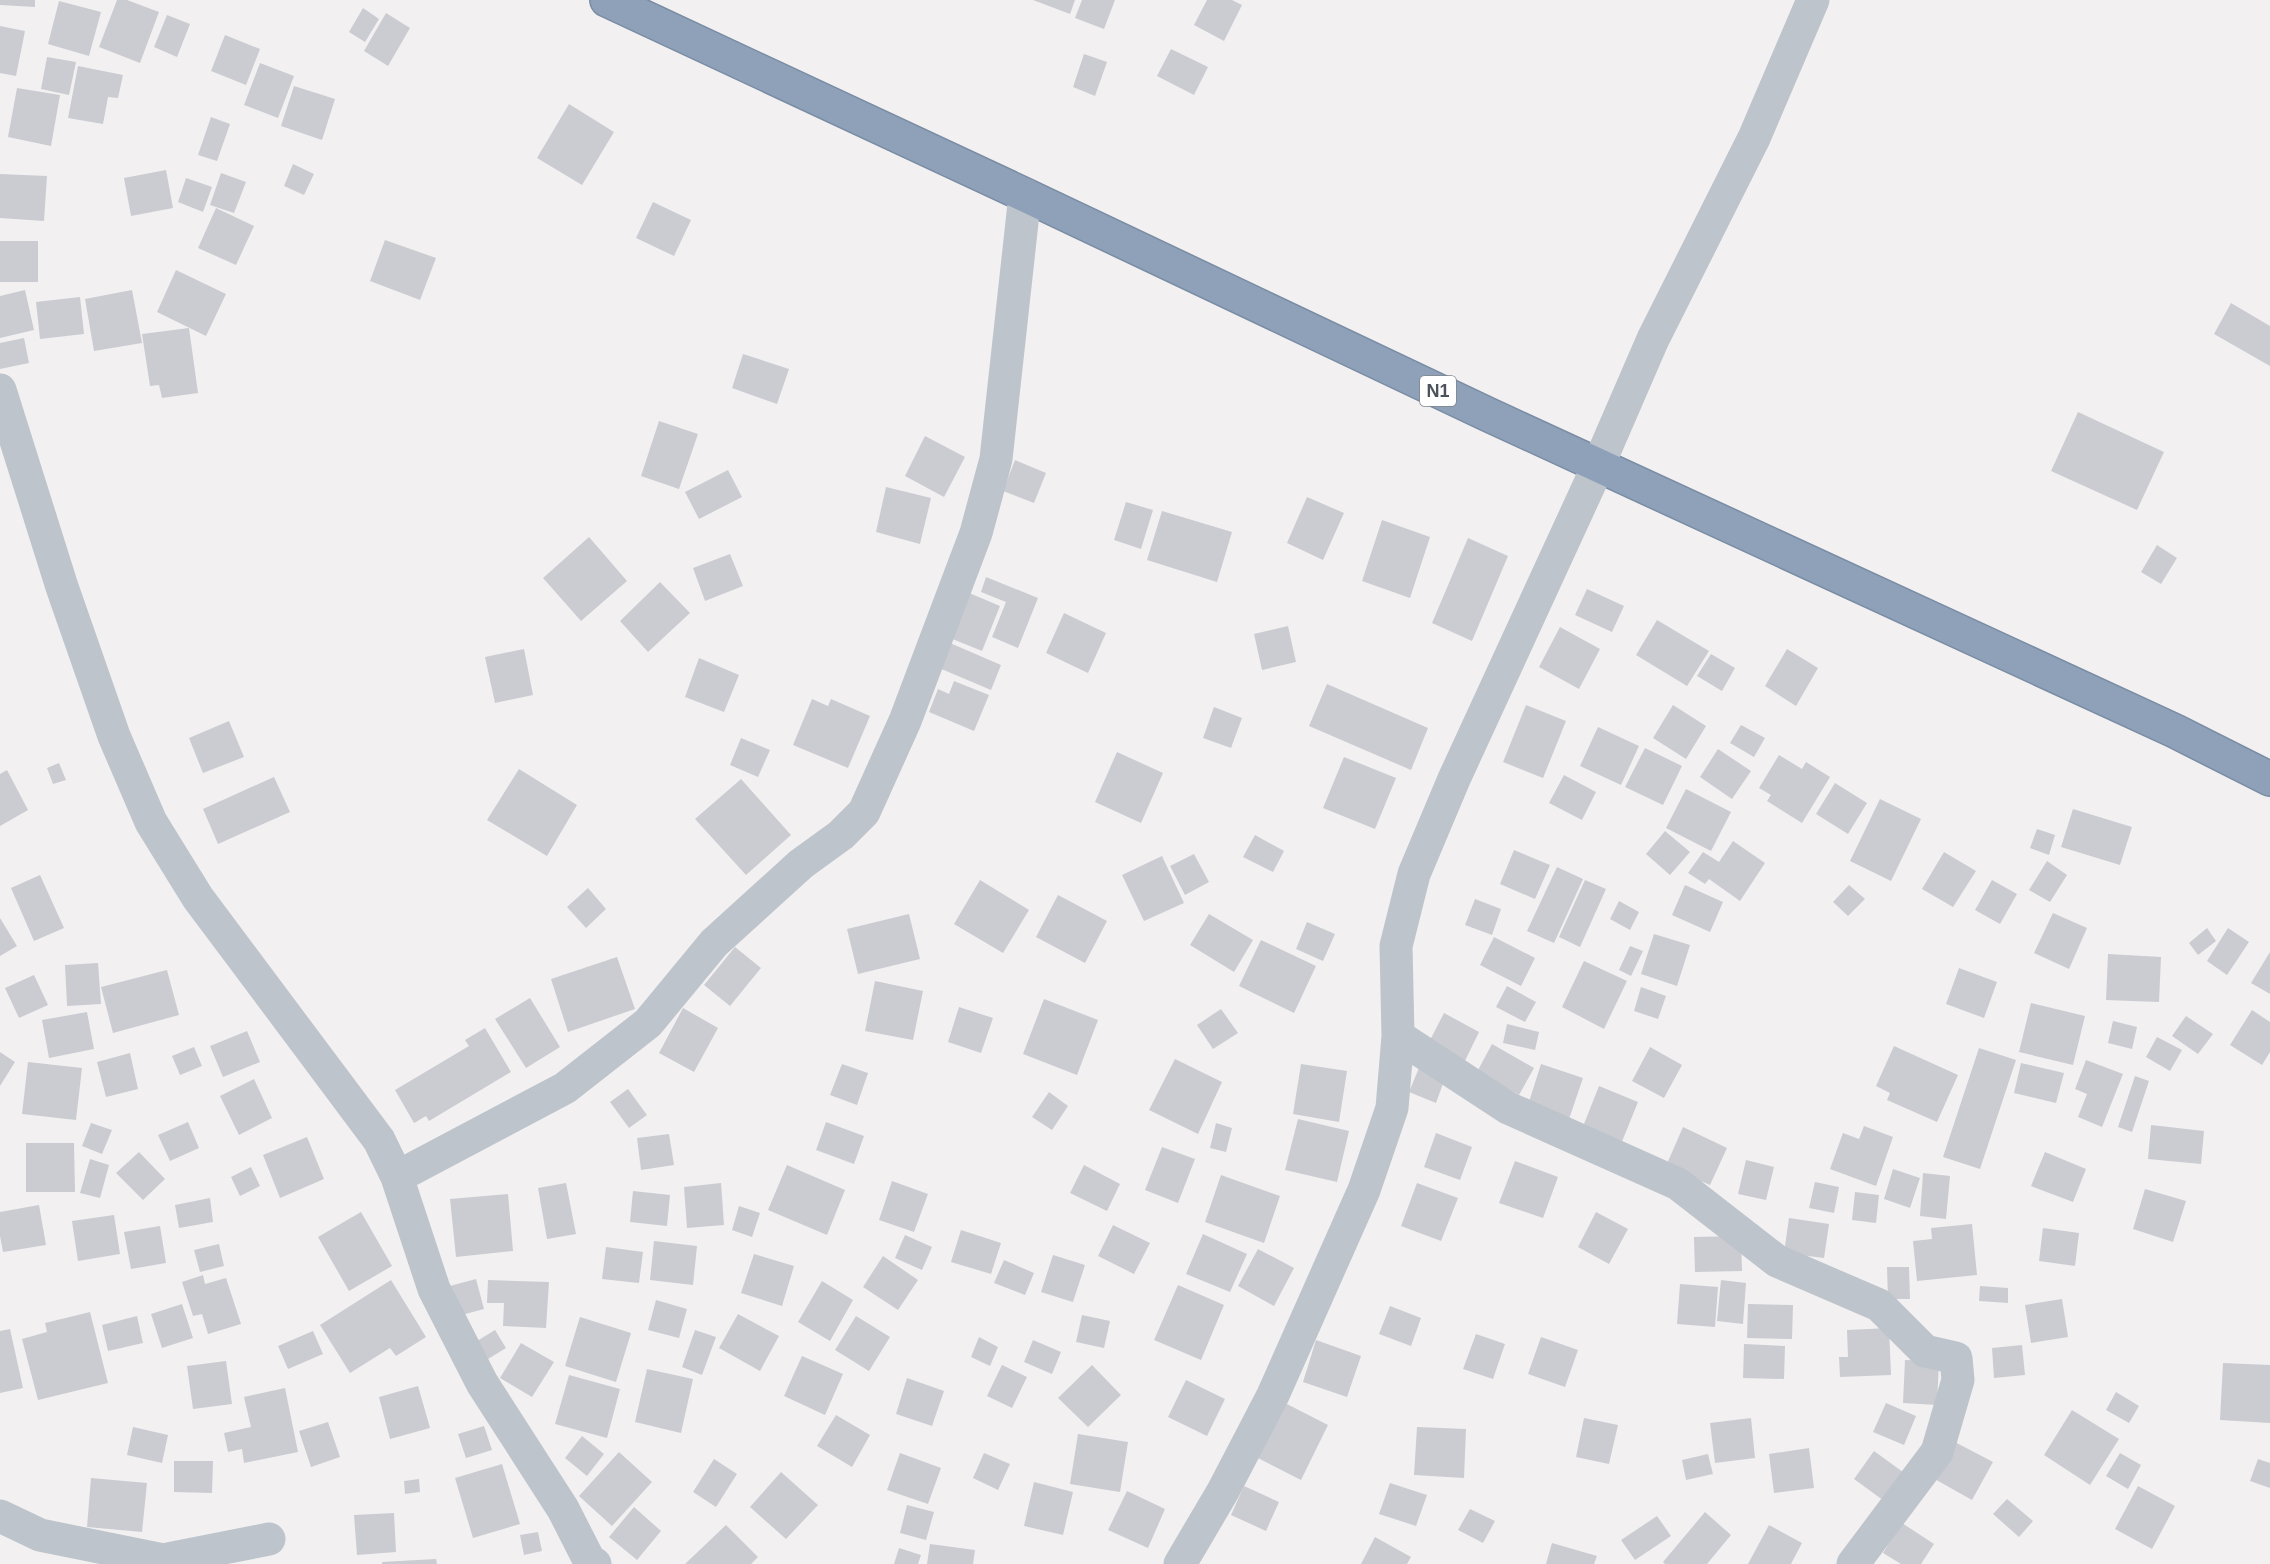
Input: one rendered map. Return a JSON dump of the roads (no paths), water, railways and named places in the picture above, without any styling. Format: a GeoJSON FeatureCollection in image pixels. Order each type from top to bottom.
{"type":"FeatureCollection","features":[{"type":"Feature","properties":{"kind":"highway","name":"N1"},"geometry":{"type":"LineString","coordinates":[[607,0],[1598,466],[2175,731],[2270,779]]}},
{"type":"Feature","properties":{"kind":"street"},"geometry":{"type":"LineString","coordinates":[[1180,1564],[1223,1491],[1273,1395],[1364,1190],[1392,1108],[1398,1036],[1396,946],[1414,874],[1454,779],[1598,466],[1653,339],[1754,138],[1813,0]]}},
{"type":"Feature","properties":{"kind":"street"},"geometry":{"type":"LineString","coordinates":[[397,1177],[565,1088],[648,1023],[714,944],[801,864],[841,835],[864,812],[927,667],[976,533],[996,459],[1025,195]]}},
{"type":"Feature","properties":{"kind":"street"},"geometry":{"type":"LineString","coordinates":[[0,390],[88,662],[114,736],[151,822],[198,898],[379,1140],[397,1177],[434,1289],[482,1383],[563,1509],[589,1560],[595,1564]]}},
{"type":"Feature","properties":{"kind":"street"},"geometry":{"type":"LineString","coordinates":[[1398,1036],[1508,1108],[1677,1184],[1777,1261],[1879,1305],[1925,1351],[1956,1358],[1958,1380],[1937,1452],[1853,1564]]}},
{"type":"Feature","properties":{"kind":"street"},"geometry":{"type":"LineString","coordinates":[[0,1516],[40,1535],[163,1560],[269,1539]]}}]}
